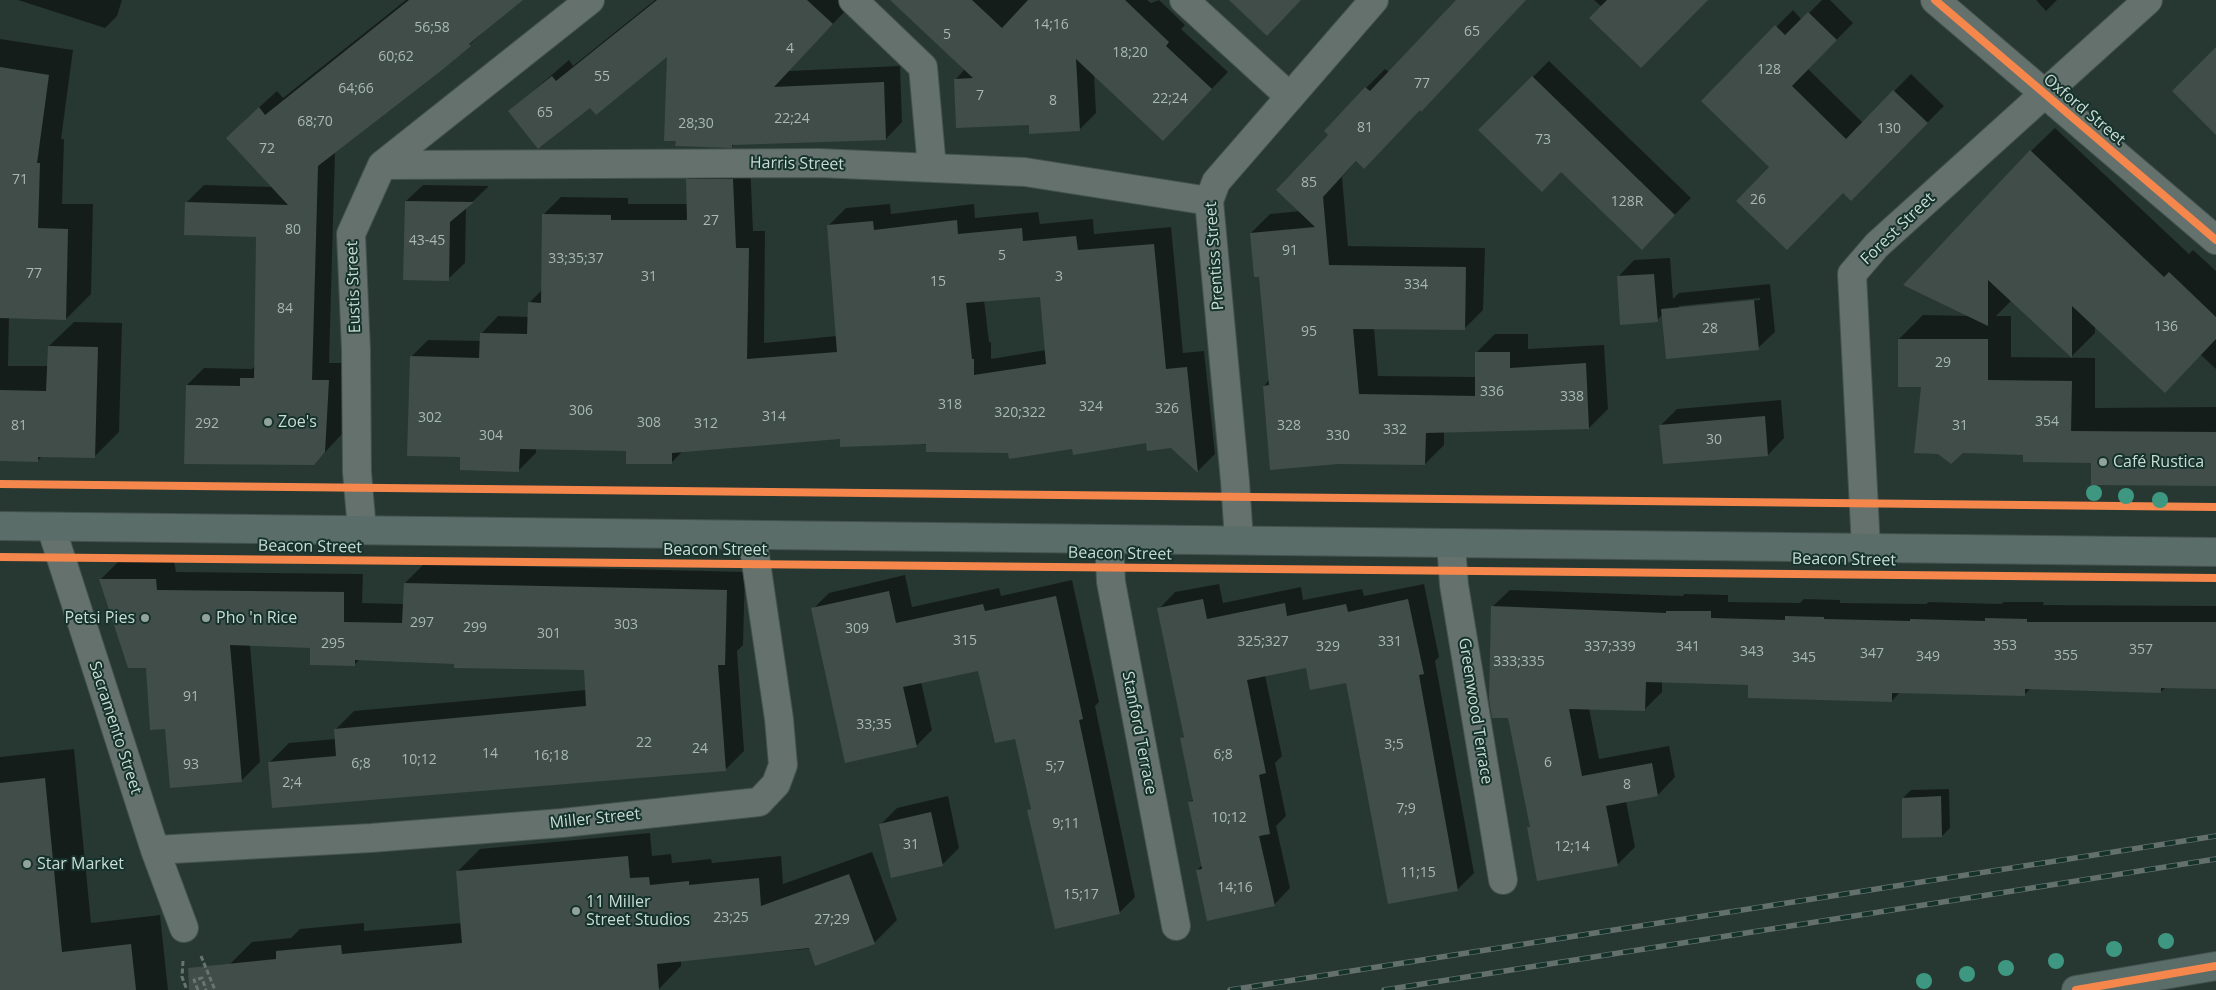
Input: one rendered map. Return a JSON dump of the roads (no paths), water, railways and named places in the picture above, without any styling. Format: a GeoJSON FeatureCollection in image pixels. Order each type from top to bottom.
{"type":"FeatureCollection","features":[{"type":"Feature","properties":{"kind":"main road","name":"Beacon Street"},"geometry":{"type":"LineString","coordinates":[[0,526],[2216,552]]}},
{"type":"Feature","properties":{"kind":"main road"},"geometry":{"type":"LineString","coordinates":[[2076,990],[2216,966]]}},
{"type":"Feature","properties":{"kind":"street","name":"Eustis Street"},"geometry":{"type":"LineString","coordinates":[[362,530],[357,472],[356,350],[351,234],[382,165],[590,0]]}},
{"type":"Feature","properties":{"kind":"street"},"geometry":{"type":"LineString","coordinates":[[853,0],[923,67],[932,168]]}},
{"type":"Feature","properties":{"kind":"street"},"geometry":{"type":"LineString","coordinates":[[1184,0],[1290,96]]}},
{"type":"Feature","properties":{"kind":"street","name":"Prentiss Street"},"geometry":{"type":"LineString","coordinates":[[1239,540],[1236,481],[1209,201],[1216,182],[1374,0]]}},
{"type":"Feature","properties":{"kind":"street","name":"Oxford Street"},"geometry":{"type":"LineString","coordinates":[[1935,0],[2216,240]]}},
{"type":"Feature","properties":{"kind":"street","name":"Forest Street"},"geometry":{"type":"LineString","coordinates":[[1866,548],[1852,274],[1877,245],[2148,0]]}},
{"type":"Feature","properties":{"kind":"street","name":"Harris Street"},"geometry":{"type":"LineString","coordinates":[[382,165],[819,163],[1025,172],[1209,201]]}},
{"type":"Feature","properties":{"kind":"street","name":"Sacramento Street"},"geometry":{"type":"LineString","coordinates":[[51,527],[154,850],[184,928]]}},
{"type":"Feature","properties":{"kind":"street","name":"Miller Street"},"geometry":{"type":"LineString","coordinates":[[154,850],[351,839],[562,822],[759,802],[776,784],[783,765],[778,709],[752,535]]}},
{"type":"Feature","properties":{"kind":"street","name":"Stanford Terrace"},"geometry":{"type":"LineString","coordinates":[[1109,539],[1111,582],[1176,926]]}},
{"type":"Feature","properties":{"kind":"street","name":"Greenwood Terrace"},"geometry":{"type":"LineString","coordinates":[[1451,543],[1454,585],[1503,880]]}},
{"type":"Feature","properties":{"kind":"railway"},"geometry":{"type":"LineString","coordinates":[[1230,990],[2216,836]]}},
{"type":"Feature","properties":{"kind":"railway"},"geometry":{"type":"LineString","coordinates":[[1384,990],[2216,859]]}},
{"type":"Feature","properties":{"kind":"place","name":"Zoe's"},"geometry":{"type":"Point","coordinates":[268,422]}},
{"type":"Feature","properties":{"kind":"place","name":"Café Rustica"},"geometry":{"type":"Point","coordinates":[2103,462]}},
{"type":"Feature","properties":{"kind":"place","name":"Petsi Pies"},"geometry":{"type":"Point","coordinates":[145,618]}},
{"type":"Feature","properties":{"kind":"place","name":"Pho 'n Rice"},"geometry":{"type":"Point","coordinates":[206,618]}},
{"type":"Feature","properties":{"kind":"place","name":"Star Market"},"geometry":{"type":"Point","coordinates":[27,864]}},
{"type":"Feature","properties":{"kind":"place","name":"11 Miller Street Studios"},"geometry":{"type":"Point","coordinates":[576,911]}}]}
